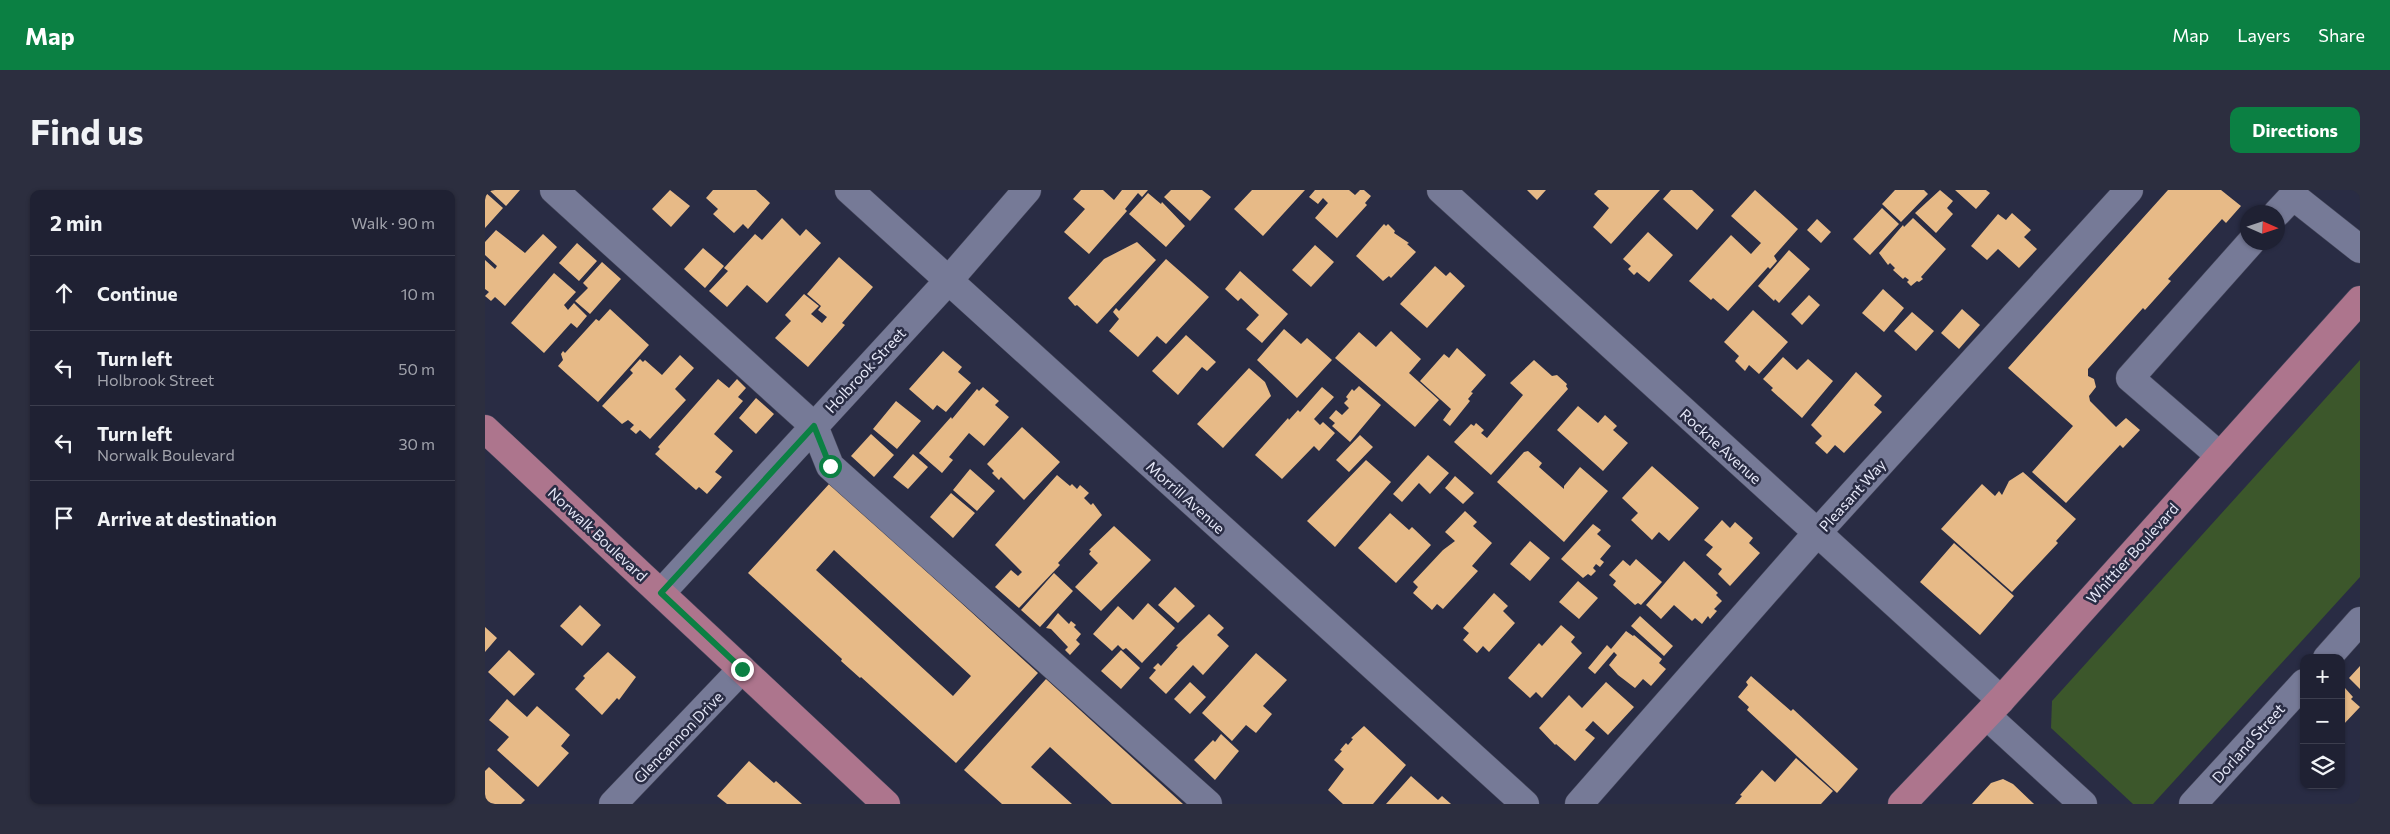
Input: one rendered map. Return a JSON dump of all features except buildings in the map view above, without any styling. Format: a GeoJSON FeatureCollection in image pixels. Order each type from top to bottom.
{"type":"FeatureCollection","features":[{"type":"Feature","properties":{"kind":"main road","name":"Whittier Boulevard"},"geometry":{"type":"LineString","coordinates":[[1902,804],[1994,708],[2360,300]]}},
{"type":"Feature","properties":{"kind":"main road","name":"Norwalk Boulevard"},"geometry":{"type":"LineString","coordinates":[[485,429],[886,804]]}},
{"type":"Feature","properties":{"kind":"street"},"geometry":{"type":"LineString","coordinates":[[554,190],[814,426],[830,466],[1208,804]]}},
{"type":"Feature","properties":{"kind":"street","name":"Morrill Avenue"},"geometry":{"type":"LineString","coordinates":[[849,190],[1525,804]]}},
{"type":"Feature","properties":{"kind":"street","name":"Holbrook Street"},"geometry":{"type":"LineString","coordinates":[[661,593],[948,281],[1027,190]]}},
{"type":"Feature","properties":{"kind":"street","name":"Rockne Avenue"},"geometry":{"type":"LineString","coordinates":[[1441,190],[1817,533],[1994,708],[2083,804]]}},
{"type":"Feature","properties":{"kind":"street","name":"Pleasant Way"},"geometry":{"type":"LineString","coordinates":[[1579,804],[1817,533],[2126,191]]}},
{"type":"Feature","properties":{"kind":"street"},"geometry":{"type":"LineString","coordinates":[[2285,200],[2360,249]]}},
{"type":"Feature","properties":{"kind":"street"},"geometry":{"type":"LineString","coordinates":[[2220,456],[2129,378],[2244,250]]}},
{"type":"Feature","properties":{"kind":"street"},"geometry":{"type":"LineString","coordinates":[[2331,654],[2360,621]]}},
{"type":"Feature","properties":{"kind":"street","name":"Glencannon Drive"},"geometry":{"type":"LineString","coordinates":[[613,804],[742,669]]}},
{"type":"Feature","properties":{"kind":"street","name":"Dorland Street"},"geometry":{"type":"LineString","coordinates":[[2193,804],[2300,687]]}},
{"type":"Feature","properties":{"kind":"green space"},"geometry":{"type":"Polygon","coordinates":[[[2360,360],[2360,577],[2153,804],[2133,804],[2051,728],[2052,701],[2360,360]]]}},
{"type":"Feature","properties":{"kind":"route"},"geometry":{"type":"LineString","coordinates":[[742,669],[661,593],[814,426],[830,466]]}}]}
